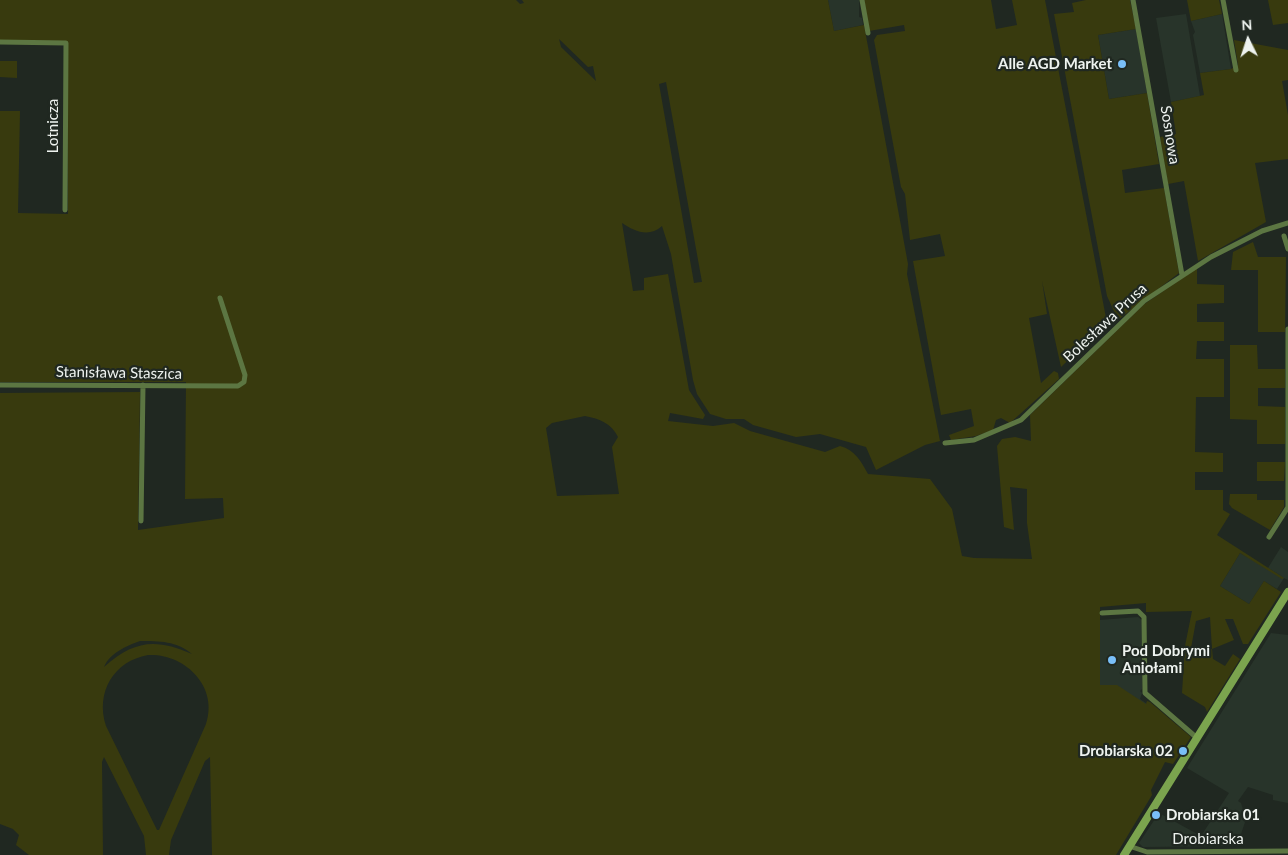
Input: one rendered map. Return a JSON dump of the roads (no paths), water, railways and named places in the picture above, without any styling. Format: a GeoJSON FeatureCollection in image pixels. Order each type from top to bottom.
{"type":"FeatureCollection","features":[{"type":"Feature","properties":{"kind":"main road"},"geometry":{"type":"LineString","coordinates":[[1124,855],[1288,592]]}},
{"type":"Feature","properties":{"kind":"street"},"geometry":{"type":"LineString","coordinates":[[862,0],[868,33]]}},
{"type":"Feature","properties":{"kind":"street","name":"Sosnowa"},"geometry":{"type":"LineString","coordinates":[[1133,0],[1182,275]]}},
{"type":"Feature","properties":{"kind":"street"},"geometry":{"type":"LineString","coordinates":[[1224,0],[1236,70]]}},
{"type":"Feature","properties":{"kind":"street","name":"Lotnicza"},"geometry":{"type":"LineString","coordinates":[[0,42],[66,43],[65,210]]}},
{"type":"Feature","properties":{"kind":"street","name":"Bolesława Prusa"},"geometry":{"type":"LineString","coordinates":[[944,443],[974,440],[1021,420],[1144,301],[1211,257],[1262,231],[1288,223]]}},
{"type":"Feature","properties":{"kind":"street"},"geometry":{"type":"LineString","coordinates":[[1284,236],[1288,249]]}},
{"type":"Feature","properties":{"kind":"street","name":"Stanisława Staszica"},"geometry":{"type":"LineString","coordinates":[[0,384],[238,386],[244,382],[246,376],[220,298]]}},
{"type":"Feature","properties":{"kind":"street"},"geometry":{"type":"LineString","coordinates":[[1269,537],[1288,507],[1288,329]]}},
{"type":"Feature","properties":{"kind":"street"},"geometry":{"type":"LineString","coordinates":[[141,521],[143,386]]}},
{"type":"Feature","properties":{"kind":"street"},"geometry":{"type":"LineString","coordinates":[[1102,613],[1138,611],[1144,617],[1144,693],[1197,738]]}},
{"type":"Feature","properties":{"kind":"street","name":"Drobiarska"},"geometry":{"type":"LineString","coordinates":[[1129,846],[1147,852],[1285,852]]}},
{"type":"Feature","properties":{"kind":"place","name":"Alle AGD Market"},"geometry":{"type":"Point","coordinates":[1122,64]}},
{"type":"Feature","properties":{"kind":"place","name":"Pod Dobrymi Aniołami"},"geometry":{"type":"Point","coordinates":[1112,660]}},
{"type":"Feature","properties":{"kind":"place","name":"Drobiarska 02"},"geometry":{"type":"Point","coordinates":[1183,751]}},
{"type":"Feature","properties":{"kind":"place","name":"Drobiarska 01"},"geometry":{"type":"Point","coordinates":[1156,815]}}]}
